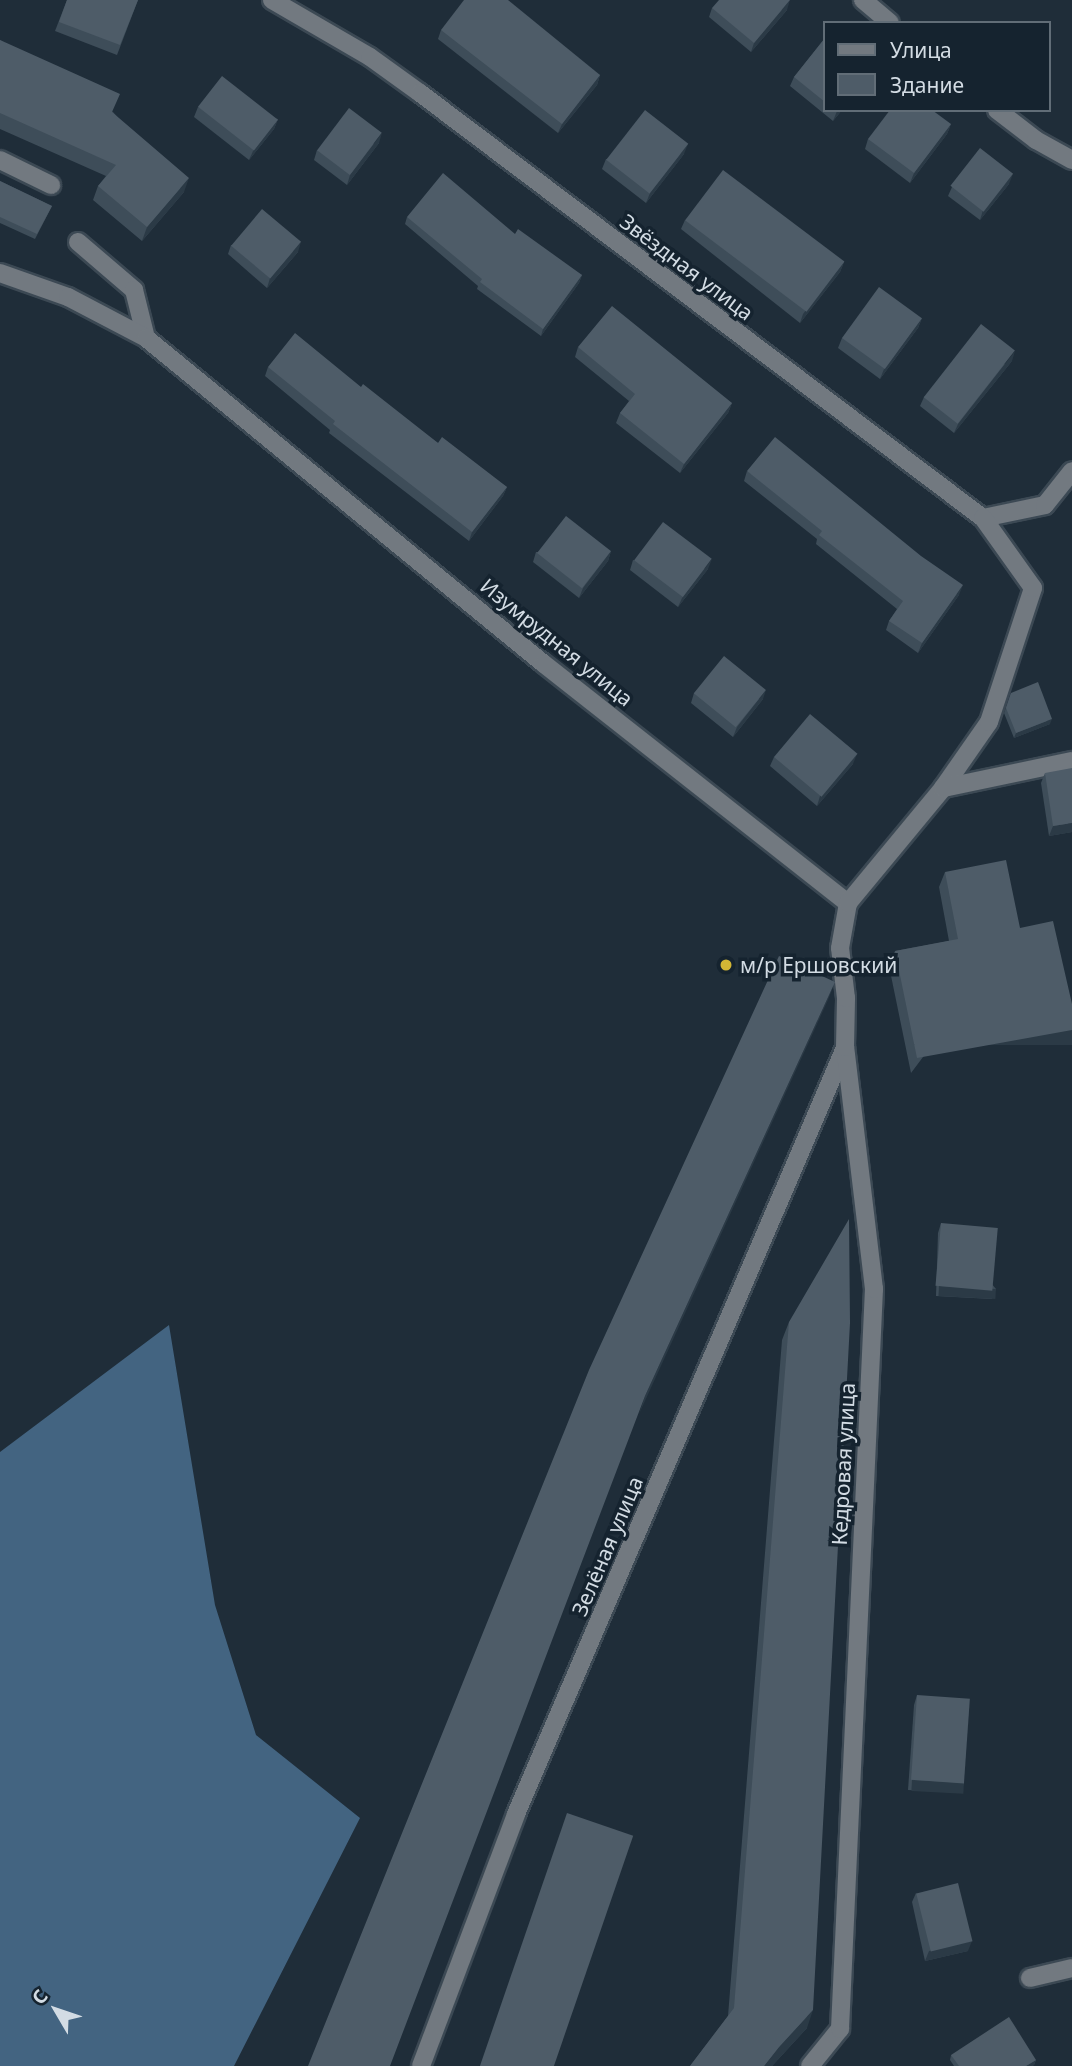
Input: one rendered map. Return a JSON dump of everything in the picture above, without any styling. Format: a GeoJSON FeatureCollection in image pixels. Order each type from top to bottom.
{"type":"FeatureCollection","features":[{"type":"Feature","properties":{"kind":"street","name":"Звёздная улица"},"geometry":{"type":"LineString","coordinates":[[272,0],[370,57],[420,93],[983,518],[1033,589],[989,722],[943,788]]}},
{"type":"Feature","properties":{"kind":"street"},"geometry":{"type":"LineString","coordinates":[[863,0],[888,21]]}},
{"type":"Feature","properties":{"kind":"street"},"geometry":{"type":"LineString","coordinates":[[1000,112],[1036,140],[1072,160]]}},
{"type":"Feature","properties":{"kind":"street"},"geometry":{"type":"LineString","coordinates":[[0,160],[51,185]]}},
{"type":"Feature","properties":{"kind":"street"},"geometry":{"type":"LineString","coordinates":[[78,242],[134,290],[146,338]]}},
{"type":"Feature","properties":{"kind":"street","name":"Изумрудная улица"},"geometry":{"type":"LineString","coordinates":[[0,273],[68,297],[146,338],[544,664],[848,903]]}},
{"type":"Feature","properties":{"kind":"street"},"geometry":{"type":"LineString","coordinates":[[983,518],[1045,505],[1072,471]]}},
{"type":"Feature","properties":{"kind":"street"},"geometry":{"type":"LineString","coordinates":[[848,903],[943,788],[1072,761]]}},
{"type":"Feature","properties":{"kind":"street","name":"Кедровая улица"},"geometry":{"type":"LineString","coordinates":[[810,2066],[840,2029],[874,1289],[845,1047],[846,998],[840,948],[848,903]]}},
{"type":"Feature","properties":{"kind":"street","name":"Зелёная улица"},"geometry":{"type":"LineString","coordinates":[[421,2066],[516,1814],[845,1047]]}},
{"type":"Feature","properties":{"kind":"street"},"geometry":{"type":"LineString","coordinates":[[1030,1978],[1072,1968]]}},
{"type":"Feature","properties":{"kind":"shaded area"},"geometry":{"type":"Polygon","coordinates":[[[169,1325],[215,1605],[256,1735],[360,1818],[234,2066],[0,2066],[0,1452],[169,1325]]]}},
{"type":"Feature","properties":{"kind":"building"},"geometry":{"type":"Polygon","coordinates":[[[67,0],[138,0],[120,45],[59,22],[67,0]]]}},
{"type":"Feature","properties":{"kind":"building"},"geometry":{"type":"Polygon","coordinates":[[[464,0],[508,0],[600,75],[562,124],[441,30],[464,0]]]}},
{"type":"Feature","properties":{"kind":"building"},"geometry":{"type":"Polygon","coordinates":[[[719,0],[790,0],[754,43],[712,8],[719,0]]]}},
{"type":"Feature","properties":{"kind":"building"},"geometry":{"type":"Polygon","coordinates":[[[824,39],[824,101],[794,77],[824,39]]]}},
{"type":"Feature","properties":{"kind":"building"},"geometry":{"type":"Polygon","coordinates":[[[0,40],[120,94],[112,112],[189,178],[147,227],[98,186],[116,165],[0,113],[0,40]]]}},
{"type":"Feature","properties":{"kind":"building"},"geometry":{"type":"Polygon","coordinates":[[[222,76],[278,120],[254,150],[198,107],[222,76]]]}},
{"type":"Feature","properties":{"kind":"building"},"geometry":{"type":"Polygon","coordinates":[[[349,108],[382,133],[350,175],[317,150],[349,108]]]}},
{"type":"Feature","properties":{"kind":"building"},"geometry":{"type":"Polygon","coordinates":[[[645,110],[688,144],[650,194],[606,160],[645,110]]]}},
{"type":"Feature","properties":{"kind":"building"},"geometry":{"type":"Polygon","coordinates":[[[888,112],[935,112],[951,124],[914,173],[868,139],[888,112]]]}},
{"type":"Feature","properties":{"kind":"building"},"geometry":{"type":"Polygon","coordinates":[[[980,148],[1013,174],[984,212],[950,186],[980,148]]]}},
{"type":"Feature","properties":{"kind":"building"},"geometry":{"type":"Polygon","coordinates":[[[723,170],[844,261],[806,312],[685,220],[723,170]]]}},
{"type":"Feature","properties":{"kind":"building"},"geometry":{"type":"Polygon","coordinates":[[[443,173],[515,234],[518,229],[582,275],[543,329],[480,282],[482,279],[407,217],[443,173]]]}},
{"type":"Feature","properties":{"kind":"building"},"geometry":{"type":"Polygon","coordinates":[[[0,181],[52,206],[37,234],[0,217],[0,181]]]}},
{"type":"Feature","properties":{"kind":"building"},"geometry":{"type":"Polygon","coordinates":[[[262,209],[301,242],[270,279],[231,246],[262,209]]]}},
{"type":"Feature","properties":{"kind":"building"},"geometry":{"type":"Polygon","coordinates":[[[879,287],[922,318],[885,369],[842,338],[879,287]]]}},
{"type":"Feature","properties":{"kind":"building"},"geometry":{"type":"Polygon","coordinates":[[[612,306],[732,403],[684,464],[620,413],[635,394],[578,347],[612,306]]]}},
{"type":"Feature","properties":{"kind":"building"},"geometry":{"type":"Polygon","coordinates":[[[981,324],[1015,350],[958,424],[924,397],[981,324]]]}},
{"type":"Feature","properties":{"kind":"building"},"geometry":{"type":"Polygon","coordinates":[[[295,333],[361,387],[363,384],[438,443],[442,437],[507,487],[472,532],[333,424],[335,421],[268,367],[295,333]]]}},
{"type":"Feature","properties":{"kind":"building"},"geometry":{"type":"Polygon","coordinates":[[[775,437],[921,556],[963,585],[922,643],[889,621],[903,601],[819,535],[822,531],[747,471],[775,437]]]}},
{"type":"Feature","properties":{"kind":"building"},"geometry":{"type":"Polygon","coordinates":[[[566,516],[611,551],[582,588],[537,553],[566,516]]]}},
{"type":"Feature","properties":{"kind":"building"},"geometry":{"type":"Polygon","coordinates":[[[663,522],[712,559],[683,597],[634,560],[663,522]]]}},
{"type":"Feature","properties":{"kind":"building"},"geometry":{"type":"Polygon","coordinates":[[[724,656],[766,690],[736,727],[694,693],[724,656]]]}},
{"type":"Feature","properties":{"kind":"building"},"geometry":{"type":"Polygon","coordinates":[[[1038,682],[1052,719],[1016,733],[1006,708],[1011,693],[1038,682]]]}},
{"type":"Feature","properties":{"kind":"building"},"geometry":{"type":"Polygon","coordinates":[[[810,714],[857,754],[821,797],[774,757],[810,714]]]}},
{"type":"Feature","properties":{"kind":"building"},"geometry":{"type":"Polygon","coordinates":[[[1072,768],[1072,823],[1053,826],[1045,773],[1072,768]]]}},
{"type":"Feature","properties":{"kind":"building"},"geometry":{"type":"Polygon","coordinates":[[[1006,860],[1020,928],[1053,921],[1072,1004],[1072,1030],[917,1058],[895,951],[958,939],[945,872],[1006,860]]]}},
{"type":"Feature","properties":{"kind":"building"},"geometry":{"type":"Polygon","coordinates":[[[779,956],[835,982],[645,1396],[390,2066],[308,2066],[589,1370],[779,956]]]}},
{"type":"Feature","properties":{"kind":"building"},"geometry":{"type":"Polygon","coordinates":[[[849,1219],[850,1323],[813,2010],[764,2066],[690,2066],[734,2008],[789,1322],[849,1219]]]}},
{"type":"Feature","properties":{"kind":"building"},"geometry":{"type":"Polygon","coordinates":[[[941,1223],[998,1228],[992,1291],[936,1286],[941,1223]]]}},
{"type":"Feature","properties":{"kind":"building"},"geometry":{"type":"Polygon","coordinates":[[[917,1695],[970,1699],[964,1783],[911,1780],[917,1695]]]}},
{"type":"Feature","properties":{"kind":"building"},"geometry":{"type":"Polygon","coordinates":[[[567,1813],[633,1836],[554,2066],[480,2066],[567,1813]]]}},
{"type":"Feature","properties":{"kind":"building"},"geometry":{"type":"Polygon","coordinates":[[[958,1883],[973,1941],[931,1952],[916,1893],[958,1883]]]}},
{"type":"Feature","properties":{"kind":"building"},"geometry":{"type":"Polygon","coordinates":[[[1009,2017],[1036,2060],[1026,2066],[959,2066],[951,2055],[1009,2017]]]}},
{"type":"Feature","properties":{"kind":"place","name":"м/р Ершовский"},"geometry":{"type":"Point","coordinates":[726,965]}}]}
